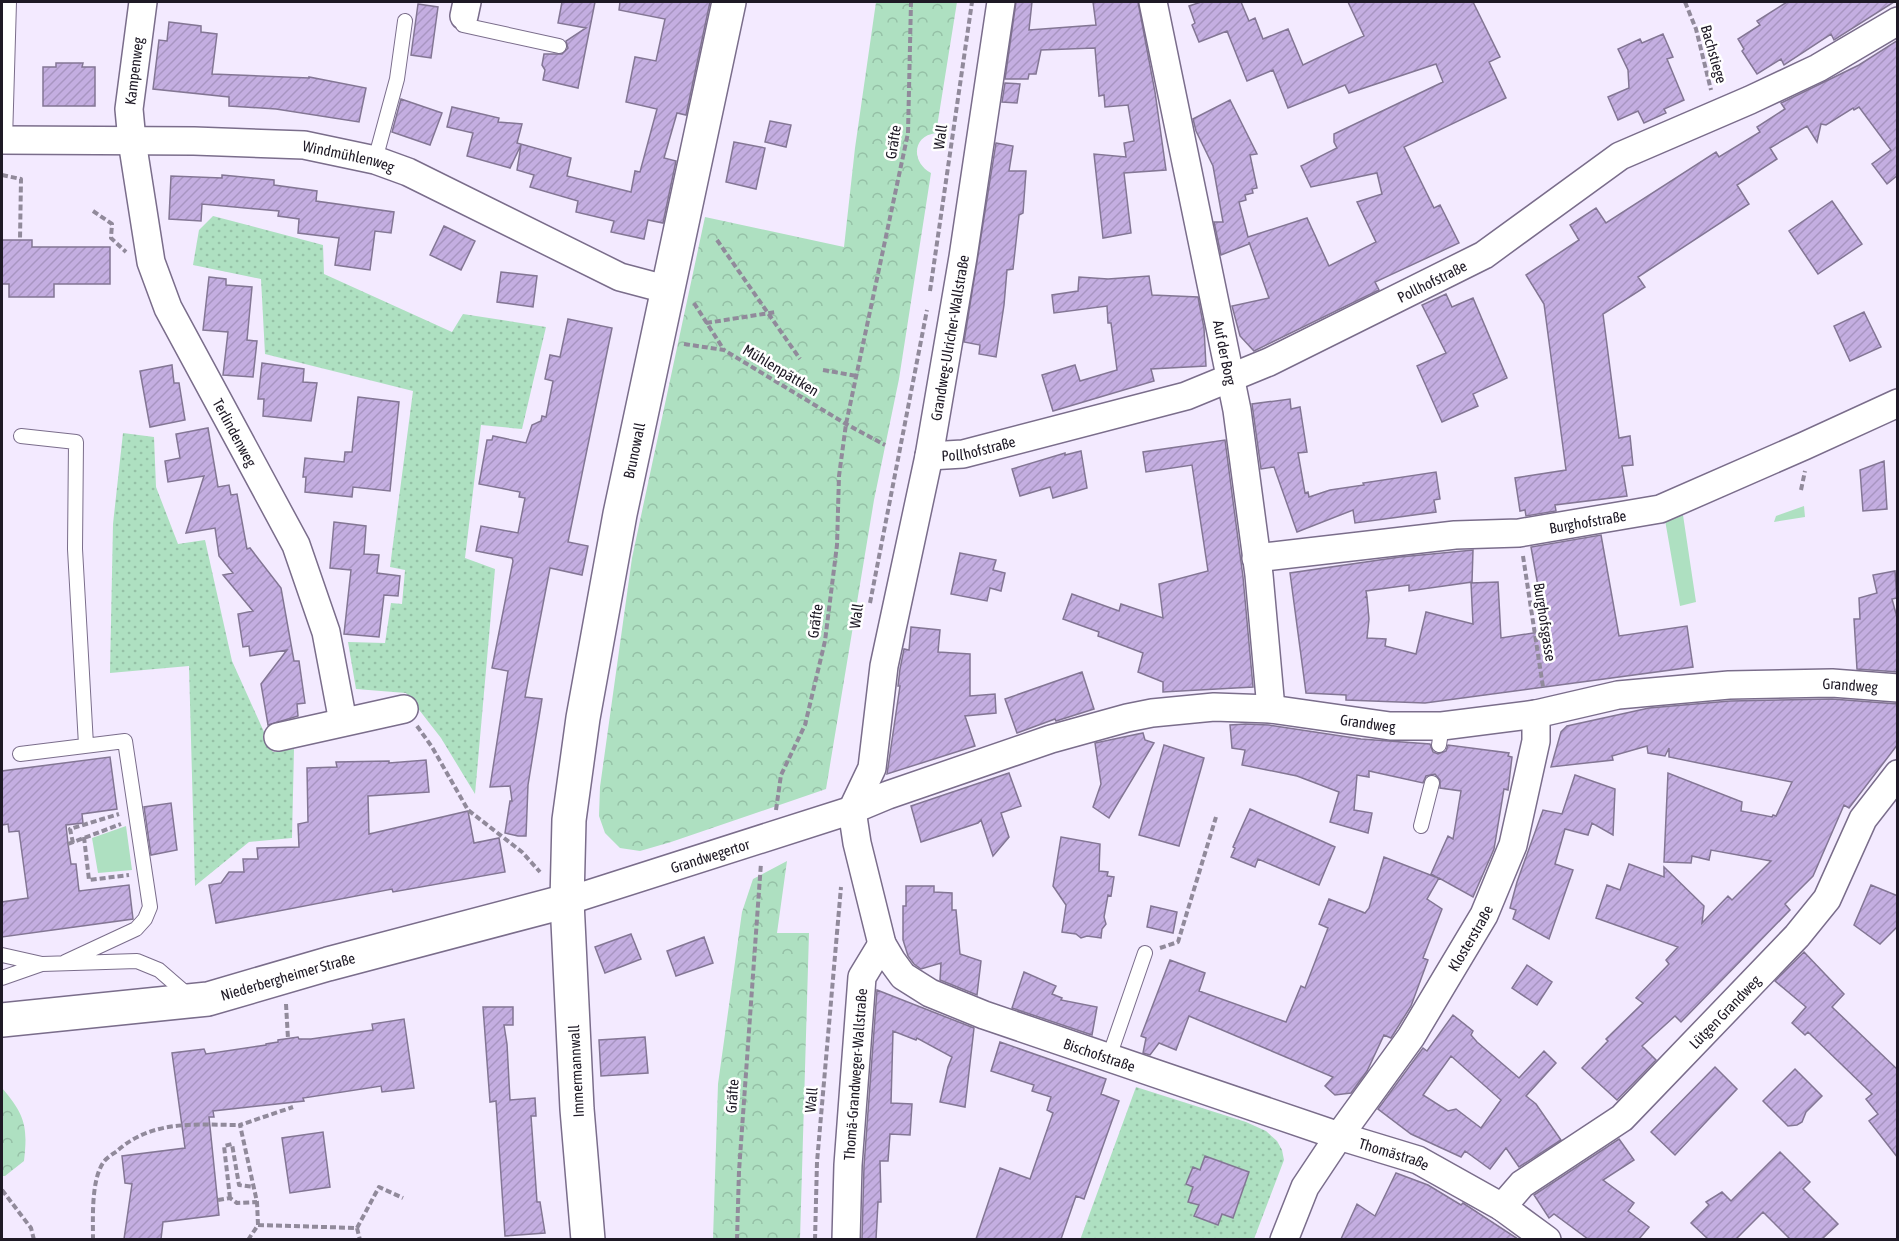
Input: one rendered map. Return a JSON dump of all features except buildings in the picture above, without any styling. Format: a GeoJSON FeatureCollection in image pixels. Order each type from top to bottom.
{"type":"FeatureCollection","features":[{"type":"Feature","properties":{"kind":"street","name":"Kampenweg"},"geometry":{"type":"LineString","coordinates":[[132,141],[129,109],[143,2]]}},
{"type":"Feature","properties":{"kind":"street","name":"Brunowall"},"geometry":{"type":"LineString","coordinates":[[567,902],[569,820],[583,718],[620,513],[729,2]]}},
{"type":"Feature","properties":{"kind":"street","name":"Grandweg-Ulricher-Wallstraße"},"geometry":{"type":"LineString","coordinates":[[852,810],[872,768],[884,666],[929,456],[963,257],[1001,2]]}},
{"type":"Feature","properties":{"kind":"street","name":"Auf der Borg"},"geometry":{"type":"LineString","coordinates":[[1153,2],[1237,410],[1256,558],[1271,709]]}},
{"type":"Feature","properties":{"kind":"street","name":"Pollhofstraße"},"geometry":{"type":"LineString","coordinates":[[929,456],[963,454],[1186,396],[1269,362],[1484,255],[1620,156],[1829,63],[1898,21]]}},
{"type":"Feature","properties":{"kind":"street","name":"Windmühlenweg"},"geometry":{"type":"LineString","coordinates":[[3,140],[194,141],[304,145],[375,160],[408,172],[620,277],[669,290]]}},
{"type":"Feature","properties":{"kind":"street","name":"Terlindenweg"},"geometry":{"type":"LineString","coordinates":[[132,141],[151,262],[168,308],[296,545],[326,632],[344,722]]}},
{"type":"Feature","properties":{"kind":"street","name":"Burghofstraße"},"geometry":{"type":"LineString","coordinates":[[1256,558],[1455,535],[1519,533],[1660,508],[1898,403]]}},
{"type":"Feature","properties":{"kind":"street","name":"Grandweg"},"geometry":{"type":"LineString","coordinates":[[852,810],[888,795],[1051,739],[1152,713],[1214,707],[1271,709],[1440,735],[1618,695],[1757,684],[1832,683],[1898,688]]}},
{"type":"Feature","properties":{"kind":"street"},"geometry":{"type":"LineString","coordinates":[[278,737],[404,709]]}},
{"type":"Feature","properties":{"kind":"street","name":"Klosterstraße"},"geometry":{"type":"LineString","coordinates":[[1339,1136],[1411,1037],[1484,915],[1513,845],[1536,741],[1536,714]]}},
{"type":"Feature","properties":{"kind":"street","name":"Lütgen Grandweg"},"geometry":{"type":"LineString","coordinates":[[1502,1207],[1522,1184],[1622,1118],[1797,936],[1827,899],[1863,819],[1898,774]]}},
{"type":"Feature","properties":{"kind":"street"},"geometry":{"type":"LineString","coordinates":[[852,810],[857,843],[882,944]]}},
{"type":"Feature","properties":{"kind":"street","name":"Grandwegertor"},"geometry":{"type":"LineString","coordinates":[[567,902],[852,810]]}},
{"type":"Feature","properties":{"kind":"street","name":"Niederbergheimer Straße"},"geometry":{"type":"LineString","coordinates":[[2,1020],[208,999],[328,964],[567,902]]}},
{"type":"Feature","properties":{"kind":"street","name":"Immermannwall"},"geometry":{"type":"LineString","coordinates":[[567,902],[586,1239]]}},
{"type":"Feature","properties":{"kind":"street","name":"Bischofstraße"},"geometry":{"type":"LineString","coordinates":[[882,944],[903,976],[930,993],[984,1016],[1339,1136]]}},
{"type":"Feature","properties":{"kind":"street","name":"Thomä-Grandweger-Wallstraße"},"geometry":{"type":"LineString","coordinates":[[846,1239],[848,1165],[862,977],[882,944]]}},
{"type":"Feature","properties":{"kind":"street","name":"Thomästraße"},"geometry":{"type":"LineString","coordinates":[[1284,1239],[1305,1187],[1339,1136],[1418,1160],[1502,1207],[1547,1239]]}},
{"type":"Feature","properties":{"kind":"lane"},"geometry":{"type":"LineString","coordinates":[[3,140],[9,2]]}},
{"type":"Feature","properties":{"kind":"lane"},"geometry":{"type":"LineString","coordinates":[[465,9],[463,25],[559,46]]}},
{"type":"Feature","properties":{"kind":"lane"},"geometry":{"type":"LineString","coordinates":[[375,160],[397,79],[405,21]]}},
{"type":"Feature","properties":{"kind":"lane"},"geometry":{"type":"LineString","coordinates":[[21,436],[76,442],[75,549],[86,745]]}},
{"type":"Feature","properties":{"kind":"lane"},"geometry":{"type":"LineString","coordinates":[[20,754],[125,741],[150,907],[136,929],[65,962]]}},
{"type":"Feature","properties":{"kind":"lane"},"geometry":{"type":"LineString","coordinates":[[1420,826],[1432,783]]}},
{"type":"Feature","properties":{"kind":"lane"},"geometry":{"type":"LineString","coordinates":[[1110,1058],[1145,953]]}},
{"type":"Feature","properties":{"kind":"lane"},"geometry":{"type":"LineString","coordinates":[[2,955],[42,964]]}},
{"type":"Feature","properties":{"kind":"lane"},"geometry":{"type":"LineString","coordinates":[[2,978],[42,964],[137,961],[159,970],[194,1000]]}},
{"type":"Feature","properties":{"kind":"path","name":"Gräfte"},"geometry":{"type":"LineString","coordinates":[[736,1239],[759,871],[776,807],[781,775],[805,725],[825,641],[837,545],[838,476],[846,424],[908,133],[911,2]]}},
{"type":"Feature","properties":{"kind":"path","name":"Wall"},"geometry":{"type":"LineString","coordinates":[[869,610],[928,301],[972,2]]}},
{"type":"Feature","properties":{"kind":"path","name":"Bachstiege"},"geometry":{"type":"LineString","coordinates":[[1685,2],[1695,29],[1710,88],[1725,111]]}},
{"type":"Feature","properties":{"kind":"path"},"geometry":{"type":"LineString","coordinates":[[2,176],[21,179],[20,240]]}},
{"type":"Feature","properties":{"kind":"path"},"geometry":{"type":"LineString","coordinates":[[93,211],[112,224],[111,238],[115,243],[127,253],[151,262]]}},
{"type":"Feature","properties":{"kind":"path"},"geometry":{"type":"LineString","coordinates":[[717,240],[800,359]]}},
{"type":"Feature","properties":{"kind":"path"},"geometry":{"type":"LineString","coordinates":[[669,290],[688,295],[724,350]]}},
{"type":"Feature","properties":{"kind":"path"},"geometry":{"type":"LineString","coordinates":[[706,323],[776,312]]}},
{"type":"Feature","properties":{"kind":"path","name":"Mühlenpättken"},"geometry":{"type":"LineString","coordinates":[[657,338],[724,350],[885,445]]}},
{"type":"Feature","properties":{"kind":"path"},"geometry":{"type":"LineString","coordinates":[[823,370],[856,376]]}},
{"type":"Feature","properties":{"kind":"path","name":"Burghofsgasse"},"geometry":{"type":"LineString","coordinates":[[1519,533],[1544,691],[1536,714]]}},
{"type":"Feature","properties":{"kind":"path"},"geometry":{"type":"LineString","coordinates":[[404,709],[432,747],[468,810],[522,852],[567,902]]}},
{"type":"Feature","properties":{"kind":"path"},"geometry":{"type":"LineString","coordinates":[[122,813],[70,829],[71,844],[84,837],[136,819]]}},
{"type":"Feature","properties":{"kind":"path"},"geometry":{"type":"LineString","coordinates":[[1145,953],[1178,942],[1216,817]]}},
{"type":"Feature","properties":{"kind":"path"},"geometry":{"type":"LineString","coordinates":[[84,837],[89,880],[144,874]]}},
{"type":"Feature","properties":{"kind":"path","name":"Wall"},"geometry":{"type":"LineString","coordinates":[[814,1239],[817,1162],[842,878]]}},
{"type":"Feature","properties":{"kind":"path"},"geometry":{"type":"LineString","coordinates":[[288,1032],[288,1039]]}},
{"type":"Feature","properties":{"kind":"path"},"geometry":{"type":"LineString","coordinates":[[93,1239],[92,1214],[97,1181],[103,1163],[122,1146],[146,1132],[167,1126],[240,1125],[293,1107]]}},
{"type":"Feature","properties":{"kind":"path"},"geometry":{"type":"LineString","coordinates":[[240,1125],[258,1202],[258,1225],[248,1239]]}},
{"type":"Feature","properties":{"kind":"path"},"geometry":{"type":"LineString","coordinates":[[230,1198],[224,1146],[232,1144],[239,1185],[254,1187]]}},
{"type":"Feature","properties":{"kind":"path"},"geometry":{"type":"LineString","coordinates":[[360,1239],[357,1228],[380,1187],[403,1198]]}},
{"type":"Feature","properties":{"kind":"path"},"geometry":{"type":"LineString","coordinates":[[2,1190],[31,1228],[33,1239]]}},
{"type":"Feature","properties":{"kind":"path"},"geometry":{"type":"LineString","coordinates":[[218,1200],[230,1198],[237,1203],[258,1202]]}},
{"type":"Feature","properties":{"kind":"path"},"geometry":{"type":"LineString","coordinates":[[258,1225],[357,1228]]}},
{"type":"Feature","properties":{"kind":"green space"},"geometry":{"type":"Polygon","coordinates":[[[876,2],[957,2],[936,133],[922,139],[917,150],[920,163],[931,173],[899,379],[874,500],[826,789],[640,851],[620,848],[605,833],[599,816],[600,787],[632,558],[705,217],[844,247],[855,148],[876,2]]]}},
{"type":"Feature","properties":{"kind":"green space"},"geometry":{"type":"Polygon","coordinates":[[[213,216],[323,245],[324,274],[452,332],[463,314],[546,327],[522,429],[481,425],[465,558],[495,569],[475,794],[441,738],[406,693],[356,689],[348,642],[385,643],[391,603],[402,604],[405,570],[390,567],[413,391],[265,354],[261,279],[193,265],[199,230],[213,216]]]}},
{"type":"Feature","properties":{"kind":"green space"},"geometry":{"type":"Polygon","coordinates":[[[123,433],[154,437],[156,487],[178,544],[205,540],[232,661],[273,752],[294,749],[292,838],[249,842],[195,886],[189,666],[110,673],[113,524],[123,433]]]}},
{"type":"Feature","properties":{"kind":"green space"},"geometry":{"type":"Polygon","coordinates":[[[1804,506],[1805,517],[1774,522],[1776,516],[1804,506]]]}},
{"type":"Feature","properties":{"kind":"green space"},"geometry":{"type":"Polygon","coordinates":[[[1683,515],[1696,602],[1680,606],[1665,520],[1683,515]]]}},
{"type":"Feature","properties":{"kind":"green space"},"geometry":{"type":"Polygon","coordinates":[[[126,826],[132,870],[98,873],[92,838],[126,826]]]}},
{"type":"Feature","properties":{"kind":"green space"},"geometry":{"type":"Polygon","coordinates":[[[787,861],[777,933],[809,933],[800,1239],[713,1239],[718,1084],[742,912],[753,879],[787,861]]]}},
{"type":"Feature","properties":{"kind":"green space"},"geometry":{"type":"Polygon","coordinates":[[[1136,1087],[1246,1122],[1266,1131],[1277,1141],[1284,1160],[1254,1239],[1080,1240],[1136,1087]]]}},
{"type":"Feature","properties":{"kind":"green space"},"geometry":{"type":"Polygon","coordinates":[[[2,1088],[16,1106],[25,1130],[24,1161],[5,1176],[2,1176],[2,1088]]]}}]}
